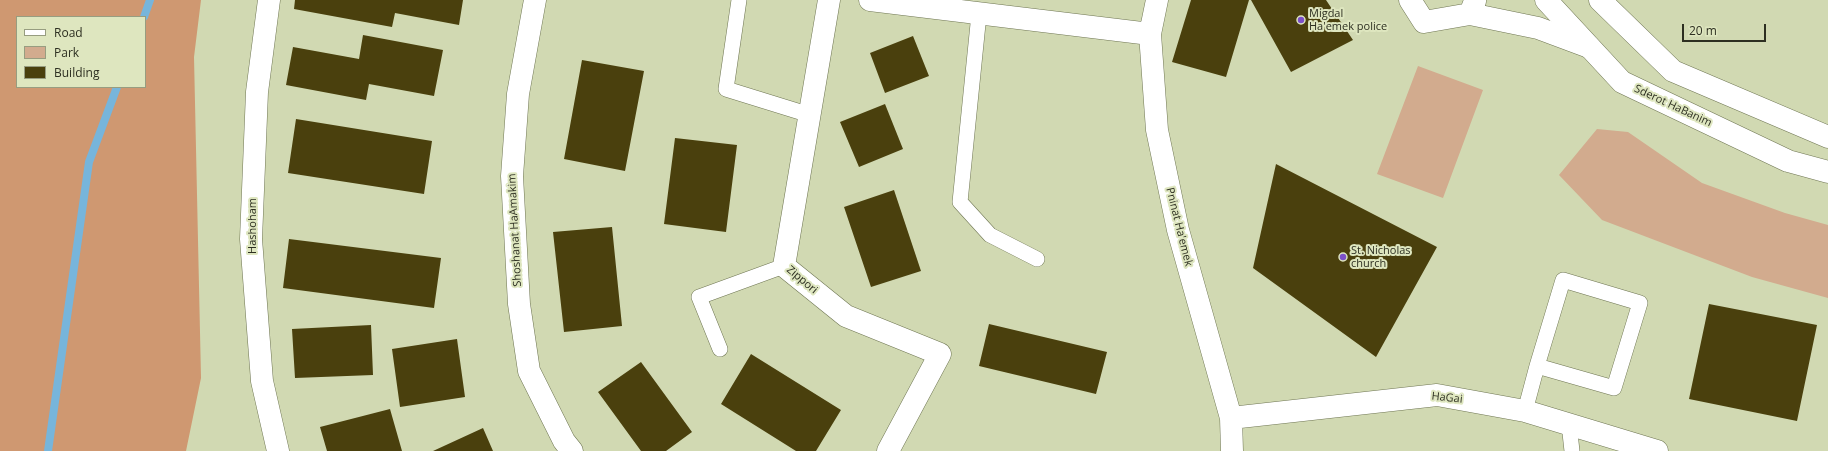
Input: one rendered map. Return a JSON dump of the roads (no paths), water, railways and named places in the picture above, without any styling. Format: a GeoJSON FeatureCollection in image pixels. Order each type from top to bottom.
{"type":"FeatureCollection","features":[{"type":"Feature","properties":{"kind":"street","name":"Hashoham"},"geometry":{"type":"LineString","coordinates":[[269,0],[257,92],[251,239],[262,381],[278,451]]}},
{"type":"Feature","properties":{"kind":"street","name":"Shoshanat HaAmakim"},"geometry":{"type":"LineString","coordinates":[[535,0],[518,94],[512,176],[519,304],[528,371],[564,441],[572,451]]}},
{"type":"Feature","properties":{"kind":"street","name":"Zippori"},"geometry":{"type":"LineString","coordinates":[[829,0],[784,266],[846,316],[940,354],[888,451]]}},
{"type":"Feature","properties":{"kind":"street"},"geometry":{"type":"LineString","coordinates":[[870,0],[1150,34]]}},
{"type":"Feature","properties":{"kind":"street","name":"Pninat Ha'emek"},"geometry":{"type":"LineString","coordinates":[[1157,0],[1150,34],[1156,130],[1178,230],[1231,418],[1232,451]]}},
{"type":"Feature","properties":{"kind":"street"},"geometry":{"type":"LineString","coordinates":[[1410,0],[1424,22],[1473,7],[1538,28],[1589,47]]}},
{"type":"Feature","properties":{"kind":"street","name":"Sderot HaBanim"},"geometry":{"type":"LineString","coordinates":[[1546,0],[1622,82],[1788,161],[1828,172]]}},
{"type":"Feature","properties":{"kind":"street"},"geometry":{"type":"LineString","coordinates":[[1600,0],[1673,71],[1828,137]]}},
{"type":"Feature","properties":{"kind":"street","name":"HaGai"},"geometry":{"type":"LineString","coordinates":[[1231,418],[1437,395],[1525,410],[1657,451]]}},
{"type":"Feature","properties":{"kind":"lane"},"geometry":{"type":"LineString","coordinates":[[740,0],[726,89],[810,115]]}},
{"type":"Feature","properties":{"kind":"lane"},"geometry":{"type":"LineString","coordinates":[[979,14],[960,202],[990,235],[1037,259]]}},
{"type":"Feature","properties":{"kind":"lane"},"geometry":{"type":"LineString","coordinates":[[720,350],[700,297],[784,266]]}},
{"type":"Feature","properties":{"kind":"lane"},"geometry":{"type":"LineString","coordinates":[[1525,410],[1537,366],[1562,280],[1640,303],[1614,388],[1537,366]]}},
{"type":"Feature","properties":{"kind":"lane"},"geometry":{"type":"LineString","coordinates":[[1569,424],[1572,451]]}},
{"type":"Feature","properties":{"kind":"waterway"},"geometry":{"type":"LineString","coordinates":[[144,16],[150,0]]}},
{"type":"Feature","properties":{"kind":"waterway"},"geometry":{"type":"LineString","coordinates":[[48,451],[89,162],[117,88]]}},
{"type":"Feature","properties":{"kind":"place","name":"Migdal Ha'emek police"},"geometry":{"type":"Point","coordinates":[1301,20]}},
{"type":"Feature","properties":{"kind":"place","name":"St. Nicholas church"},"geometry":{"type":"Point","coordinates":[1343,257]}}]}
